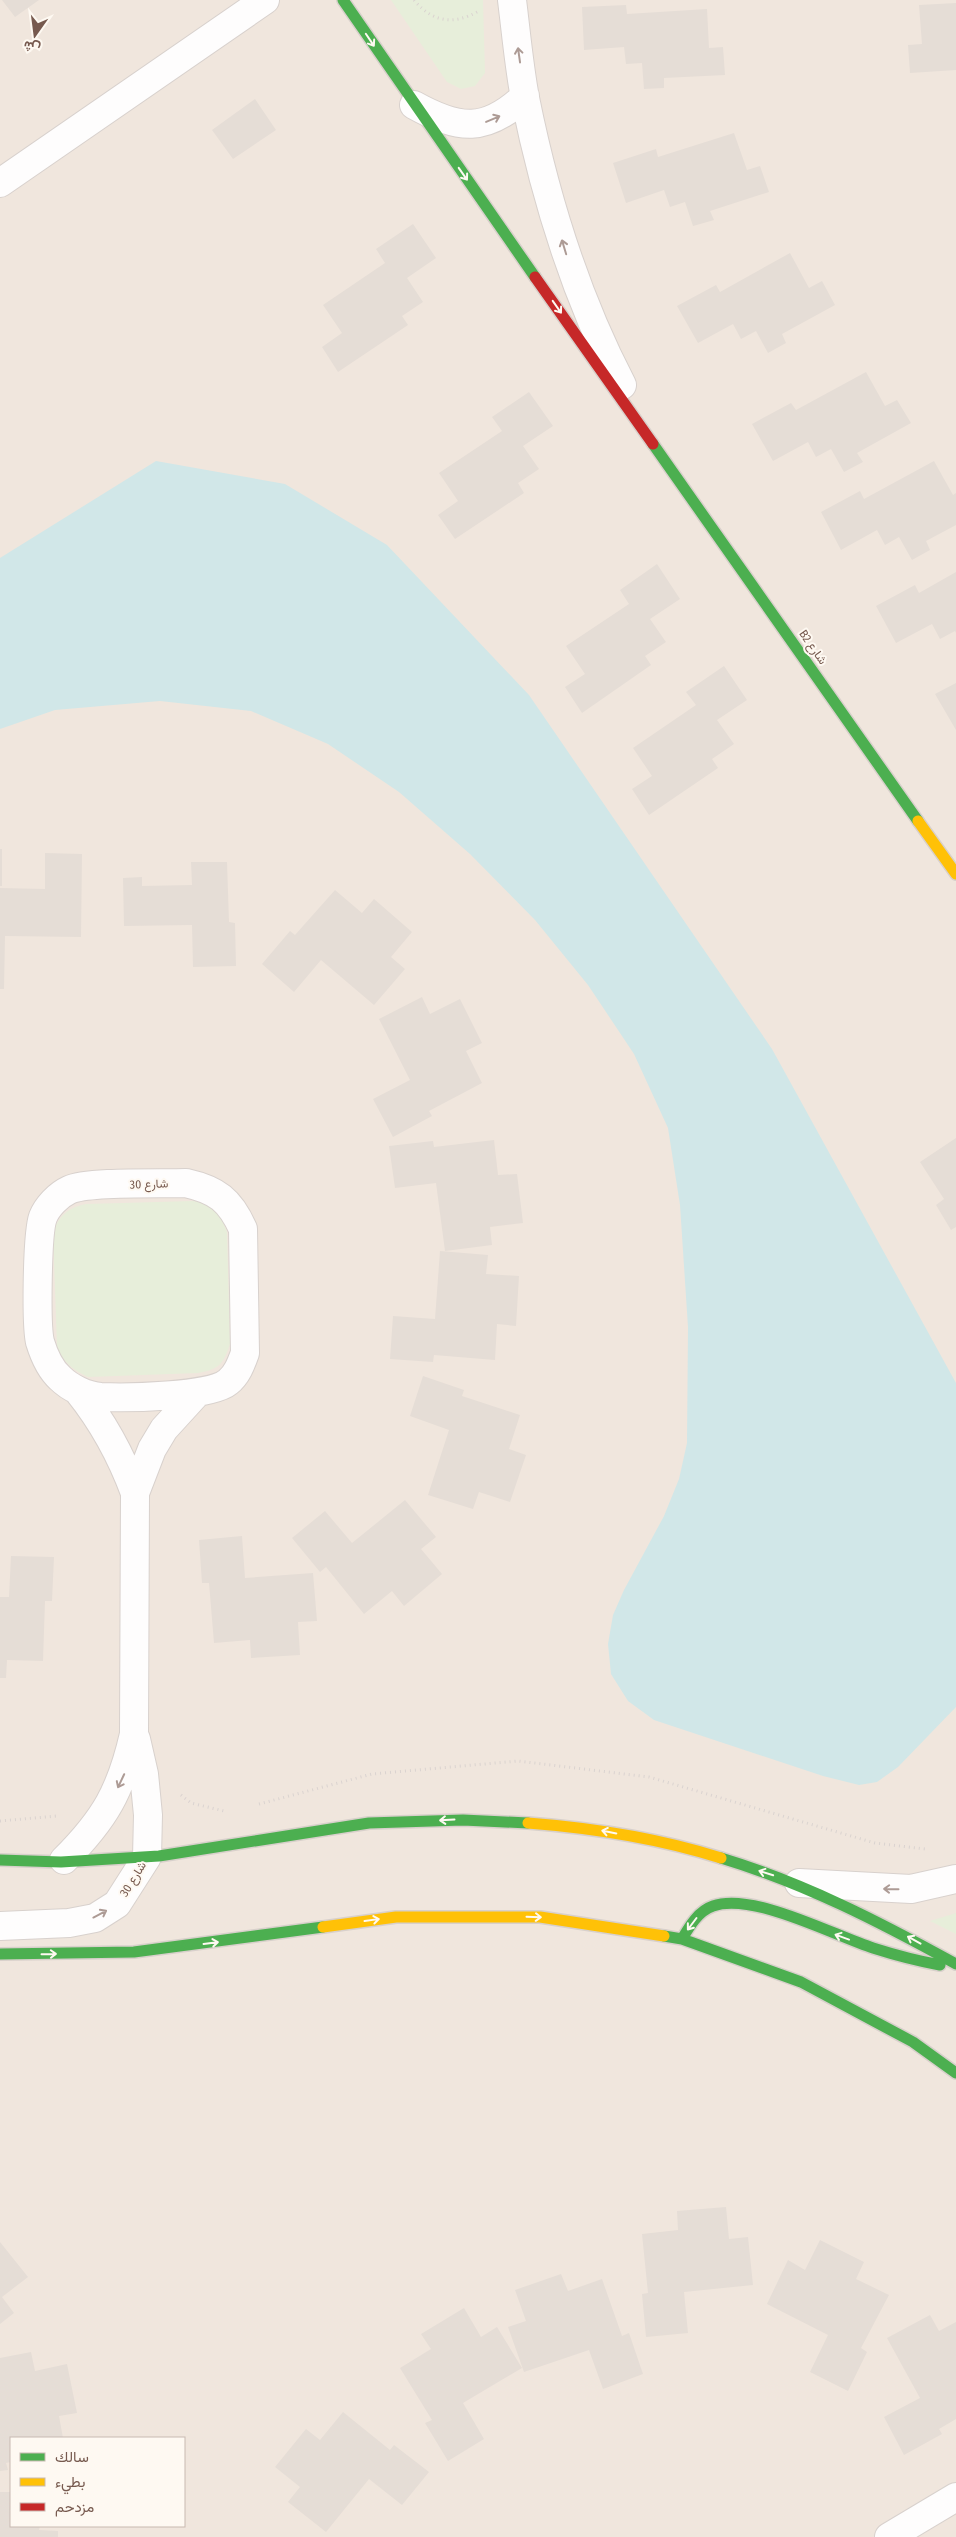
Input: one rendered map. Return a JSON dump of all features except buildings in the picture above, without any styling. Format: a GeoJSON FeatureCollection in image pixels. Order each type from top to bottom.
{"type":"FeatureCollection","features":[{"type":"Feature","properties":{"kind":"street"},"geometry":{"type":"LineString","coordinates":[[0,183],[265,0]]}},
{"type":"Feature","properties":{"kind":"street","name":"B2 شارع"},"geometry":{"type":"LineString","coordinates":[[343,0],[414,106],[956,874]]}},
{"type":"Feature","properties":{"kind":"street"},"geometry":{"type":"LineString","coordinates":[[512,0],[525,96],[544,184],[571,270],[606,354],[648,435]]}},
{"type":"Feature","properties":{"kind":"street"},"geometry":{"type":"LineString","coordinates":[[414,106],[436,118],[468,124],[485,122],[507,113],[525,96]]}},
{"type":"Feature","properties":{"kind":"street","name":"شارع 30"},"geometry":{"type":"LineString","coordinates":[[78,1390],[100,1396],[196,1394],[228,1383],[239,1370],[245,1354],[243,1229],[235,1212],[222,1197],[205,1187],[186,1183],[87,1186],[69,1190],[54,1201],[43,1216],[39,1234],[40,1340],[46,1361],[60,1378],[78,1390],[93,1409],[117,1449],[135,1493]]}},
{"type":"Feature","properties":{"kind":"street","name":"شارع 30"},"geometry":{"type":"LineString","coordinates":[[64,1860],[90,1834],[111,1803],[126,1770],[134,1734],[135,1493],[152,1449],[164,1429],[196,1394]]}},
{"type":"Feature","properties":{"kind":"street","name":"شارع 30"},"geometry":{"type":"LineString","coordinates":[[0,1926],[69,1923],[95,1918],[117,1904],[147,1857],[148,1815],[144,1774],[134,1734]]}},
{"type":"Feature","properties":{"kind":"street"},"geometry":{"type":"LineString","coordinates":[[0,1860],[27,1862],[147,1857],[248,1844],[356,1825],[468,1818],[580,1826],[689,1848],[795,1883],[876,1919],[956,1964]]}},
{"type":"Feature","properties":{"kind":"street"},"geometry":{"type":"LineString","coordinates":[[0,1872],[27,1862]]}},
{"type":"Feature","properties":{"kind":"street"},"geometry":{"type":"LineString","coordinates":[[795,1883],[911,1889],[956,1879]]}},
{"type":"Feature","properties":{"kind":"street"},"geometry":{"type":"LineString","coordinates":[[682,1940],[689,1926],[700,1914],[713,1906],[728,1903],[747,1905],[767,1909],[876,1949],[956,1969]]}},
{"type":"Feature","properties":{"kind":"street"},"geometry":{"type":"LineString","coordinates":[[0,1954],[134,1952],[396,1917],[540,1917],[682,1940],[801,1982],[913,2042],[956,2074]]}},
{"type":"Feature","properties":{"kind":"street"},"geometry":{"type":"LineString","coordinates":[[889,2537],[956,2497]]}},
{"type":"Feature","properties":{"kind":"path"},"geometry":{"type":"LineString","coordinates":[[414,0],[428,14],[446,21],[465,19],[482,10]]}},
{"type":"Feature","properties":{"kind":"shaded area"},"geometry":{"type":"Polygon","coordinates":[[[0,0],[956,0],[956,2537],[0,2537],[0,0]]]}},
{"type":"Feature","properties":{"kind":"shaded area"},"geometry":{"type":"Polygon","coordinates":[[[156,461],[285,484],[387,545],[529,695],[772,1049],[956,1383],[956,1707],[898,1767],[877,1782],[859,1785],[823,1776],[654,1720],[628,1701],[611,1674],[608,1644],[613,1615],[624,1590],[664,1516],[679,1479],[687,1443],[688,1327],[680,1205],[668,1128],[634,1054],[588,985],[535,920],[470,854],[399,792],[328,744],[251,711],[160,701],[55,710],[0,729],[0,558],[156,461]]]}},
{"type":"Feature","properties":{"kind":"green space"},"geometry":{"type":"Polygon","coordinates":[[[391,0],[483,0],[485,73],[475,86],[461,89],[447,82],[391,0]]]}},
{"type":"Feature","properties":{"kind":"green space"},"geometry":{"type":"Polygon","coordinates":[[[193,1201],[215,1210],[222,1219],[227,1232],[230,1344],[225,1357],[216,1368],[198,1373],[88,1377],[73,1368],[57,1347],[53,1231],[59,1220],[70,1209],[87,1204],[193,1201]]]}},
{"type":"Feature","properties":{"kind":"green space"},"geometry":{"type":"Polygon","coordinates":[[[956,1913],[956,1934],[930,1921],[956,1913]]]}},
{"type":"Feature","properties":{"kind":"traffic: fast"},"geometry":{"type":"LineString","coordinates":[[343,0],[535,277]]}},
{"type":"Feature","properties":{"kind":"traffic: fast"},"geometry":{"type":"LineString","coordinates":[[653,444],[918,821]]}},
{"type":"Feature","properties":{"kind":"traffic: fast"},"geometry":{"type":"LineString","coordinates":[[0,1860],[61,1862],[159,1856],[369,1823],[463,1820],[528,1823]]}},
{"type":"Feature","properties":{"kind":"traffic: fast"},"geometry":{"type":"LineString","coordinates":[[721,1858],[812,1891],[899,1933],[956,1964]]}},
{"type":"Feature","properties":{"kind":"traffic: fast"},"geometry":{"type":"LineString","coordinates":[[682,1939],[694,1920],[708,1908],[730,1903],[771,1910],[873,1948],[906,1958],[940,1965]]}},
{"type":"Feature","properties":{"kind":"traffic: fast"},"geometry":{"type":"LineString","coordinates":[[0,1954],[134,1952],[323,1927]]}},
{"type":"Feature","properties":{"kind":"traffic: fast"},"geometry":{"type":"LineString","coordinates":[[664,1936],[682,1939],[801,1982],[913,2042],[956,2073]]}},
{"type":"Feature","properties":{"kind":"traffic: slow"},"geometry":{"type":"LineString","coordinates":[[918,821],[956,874]]}},
{"type":"Feature","properties":{"kind":"traffic: slow"},"geometry":{"type":"LineString","coordinates":[[528,1823],[649,1839],[721,1858]]}},
{"type":"Feature","properties":{"kind":"traffic: slow"},"geometry":{"type":"LineString","coordinates":[[323,1927],[396,1917],[540,1917],[664,1936]]}},
{"type":"Feature","properties":{"kind":"traffic: jam"},"geometry":{"type":"LineString","coordinates":[[535,277],[653,444]]}}]}
